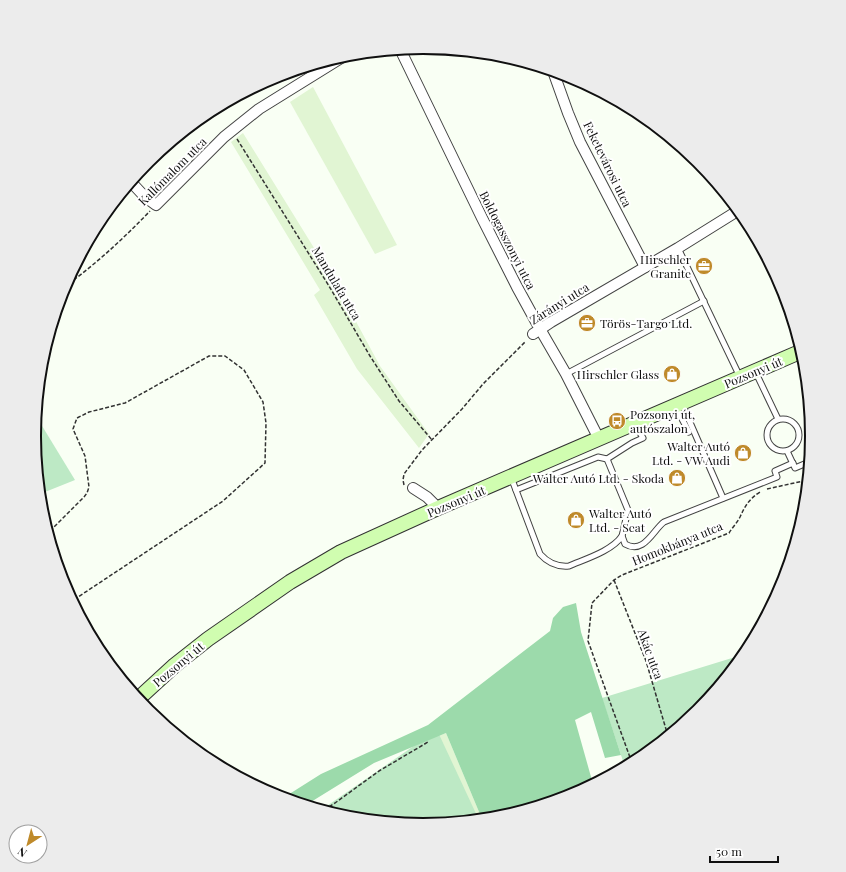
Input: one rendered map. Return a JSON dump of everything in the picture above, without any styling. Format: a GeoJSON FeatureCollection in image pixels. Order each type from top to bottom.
{"type":"FeatureCollection","features":[{"type":"Feature","properties":{"kind":"main road","name":"Pozsonyi út"},"geometry":{"type":"LineString","coordinates":[[142,695],[175,665],[208,639],[290,582],[341,552],[438,508],[796,354]]}},
{"type":"Feature","properties":{"kind":"street","name":"Boldogasszonyi utca"},"geometry":{"type":"LineString","coordinates":[[403,55],[536,332],[566,374],[599,439]]}},
{"type":"Feature","properties":{"kind":"street","name":"Kallómalom utca"},"geometry":{"type":"LineString","coordinates":[[156,206],[224,137],[259,109],[328,66]]}},
{"type":"Feature","properties":{"kind":"street","name":"Feketevárosi utca"},"geometry":{"type":"LineString","coordinates":[[555,78],[580,142],[645,267]]}},
{"type":"Feature","properties":{"kind":"street"},"geometry":{"type":"LineString","coordinates":[[135,186],[156,206]]}},
{"type":"Feature","properties":{"kind":"street","name":"Zárányi utca"},"geometry":{"type":"LineString","coordinates":[[536,332],[733,213]]}},
{"type":"Feature","properties":{"kind":"street"},"geometry":{"type":"LineString","coordinates":[[413,488],[428,497],[438,508]]}},
{"type":"Feature","properties":{"kind":"lane"},"geometry":{"type":"LineString","coordinates":[[678,248],[741,378]]}},
{"type":"Feature","properties":{"kind":"lane"},"geometry":{"type":"LineString","coordinates":[[566,374],[704,301]]}},
{"type":"Feature","properties":{"kind":"lane"},"geometry":{"type":"LineString","coordinates":[[756,371],[778,419]]}},
{"type":"Feature","properties":{"kind":"lane"},"geometry":{"type":"LineString","coordinates":[[678,404],[689,432]]}},
{"type":"Feature","properties":{"kind":"lane"},"geometry":{"type":"LineString","coordinates":[[678,404],[723,498]]}},
{"type":"Feature","properties":{"kind":"lane"},"geometry":{"type":"LineString","coordinates":[[783,418],[793,421],[799,430],[796,445],[792,449],[787,450],[776,450],[768,442],[766,437],[769,426],[778,419],[783,418]]}},
{"type":"Feature","properties":{"kind":"lane"},"geometry":{"type":"LineString","coordinates":[[516,490],[598,457],[608,459],[642,438],[635,423]]}},
{"type":"Feature","properties":{"kind":"lane"},"geometry":{"type":"LineString","coordinates":[[787,450],[795,468],[804,464]]}},
{"type":"Feature","properties":{"kind":"lane"},"geometry":{"type":"LineString","coordinates":[[608,459],[628,510],[622,536],[623,542],[631,547],[648,540],[664,522],[777,477],[775,471],[793,463]]}},
{"type":"Feature","properties":{"kind":"lane"},"geometry":{"type":"LineString","coordinates":[[511,477],[540,554],[552,564],[569,566],[610,548],[622,536]]}},
{"type":"Feature","properties":{"kind":"path","name":"Mandulafa utca"},"geometry":{"type":"LineString","coordinates":[[232,131],[399,401],[432,440]]}},
{"type":"Feature","properties":{"kind":"path","name":"Kallómalom utca"},"geometry":{"type":"LineString","coordinates":[[75,278],[127,235],[156,206]]}},
{"type":"Feature","properties":{"kind":"path","name":"Zárányi utca"},"geometry":{"type":"LineString","coordinates":[[413,488],[405,486],[403,483],[403,478],[413,462],[483,384],[536,332]]}},
{"type":"Feature","properties":{"kind":"path"},"geometry":{"type":"LineString","coordinates":[[52,527],[84,497],[89,487],[85,456],[73,429],[77,418],[89,412],[125,403],[209,356],[225,356],[244,370],[263,402],[266,423],[265,463],[222,501],[77,598]]}},
{"type":"Feature","properties":{"kind":"path","name":"Homokbánya utca"},"geometry":{"type":"LineString","coordinates":[[630,757],[588,640],[592,602],[614,580],[622,575],[729,533],[745,506],[753,496],[762,491],[802,481]]}},
{"type":"Feature","properties":{"kind":"path","name":"Akác utca"},"geometry":{"type":"LineString","coordinates":[[614,580],[646,661],[666,730]]}},
{"type":"Feature","properties":{"kind":"path"},"geometry":{"type":"LineString","coordinates":[[330,806],[379,771],[428,742]]}},
{"type":"Feature","properties":{"kind":"green space"},"geometry":{"type":"Polygon","coordinates":[[[313,87],[397,245],[375,254],[290,102],[313,87]]]}},
{"type":"Feature","properties":{"kind":"green space"},"geometry":{"type":"Polygon","coordinates":[[[243,133],[332,277],[380,366],[429,434],[419,448],[357,369],[314,295],[320,290],[231,142],[243,133]]]}},
{"type":"Feature","properties":{"kind":"green space"},"geometry":{"type":"Polygon","coordinates":[[[41,425],[75,480],[45,492],[42,461],[41,425]]]}},
{"type":"Feature","properties":{"kind":"green space"},"geometry":{"type":"Polygon","coordinates":[[[576,603],[581,632],[621,755],[605,758],[591,712],[575,720],[592,779],[546,798],[498,811],[480,814],[446,733],[374,763],[312,801],[290,794],[321,774],[428,725],[550,631],[553,618],[563,607],[576,603]]]}},
{"type":"Feature","properties":{"kind":"green space"},"geometry":{"type":"Polygon","coordinates":[[[734,657],[710,688],[675,723],[656,739],[623,761],[602,698],[734,657]]]}},
{"type":"Feature","properties":{"kind":"green space"},"geometry":{"type":"Polygon","coordinates":[[[437,730],[476,814],[423,818],[398,817],[373,815],[327,806],[437,730]]]}},
{"type":"Feature","properties":{"kind":"green space"},"geometry":{"type":"Polygon","coordinates":[[[446,733],[480,814],[461,816],[431,739],[446,733]]]}},
{"type":"Feature","properties":{"kind":"place","name":"Hirschler Granite"},"geometry":{"type":"Point","coordinates":[704,266]}},
{"type":"Feature","properties":{"kind":"place","name":"Törös-Targo Ltd."},"geometry":{"type":"Point","coordinates":[587,323]}},
{"type":"Feature","properties":{"kind":"place","name":"Hirschler Glass"},"geometry":{"type":"Point","coordinates":[672,374]}},
{"type":"Feature","properties":{"kind":"place","name":"Pozsonyi út, autószalon"},"geometry":{"type":"Point","coordinates":[617,421]}},
{"type":"Feature","properties":{"kind":"place","name":"Walter Autó Ltd. - VW Audi"},"geometry":{"type":"Point","coordinates":[743,453]}},
{"type":"Feature","properties":{"kind":"place","name":"Walter Autó Ltd. - Skoda"},"geometry":{"type":"Point","coordinates":[677,478]}},
{"type":"Feature","properties":{"kind":"place","name":"Walter Autó Ltd. - Seat"},"geometry":{"type":"Point","coordinates":[576,520]}}]}
